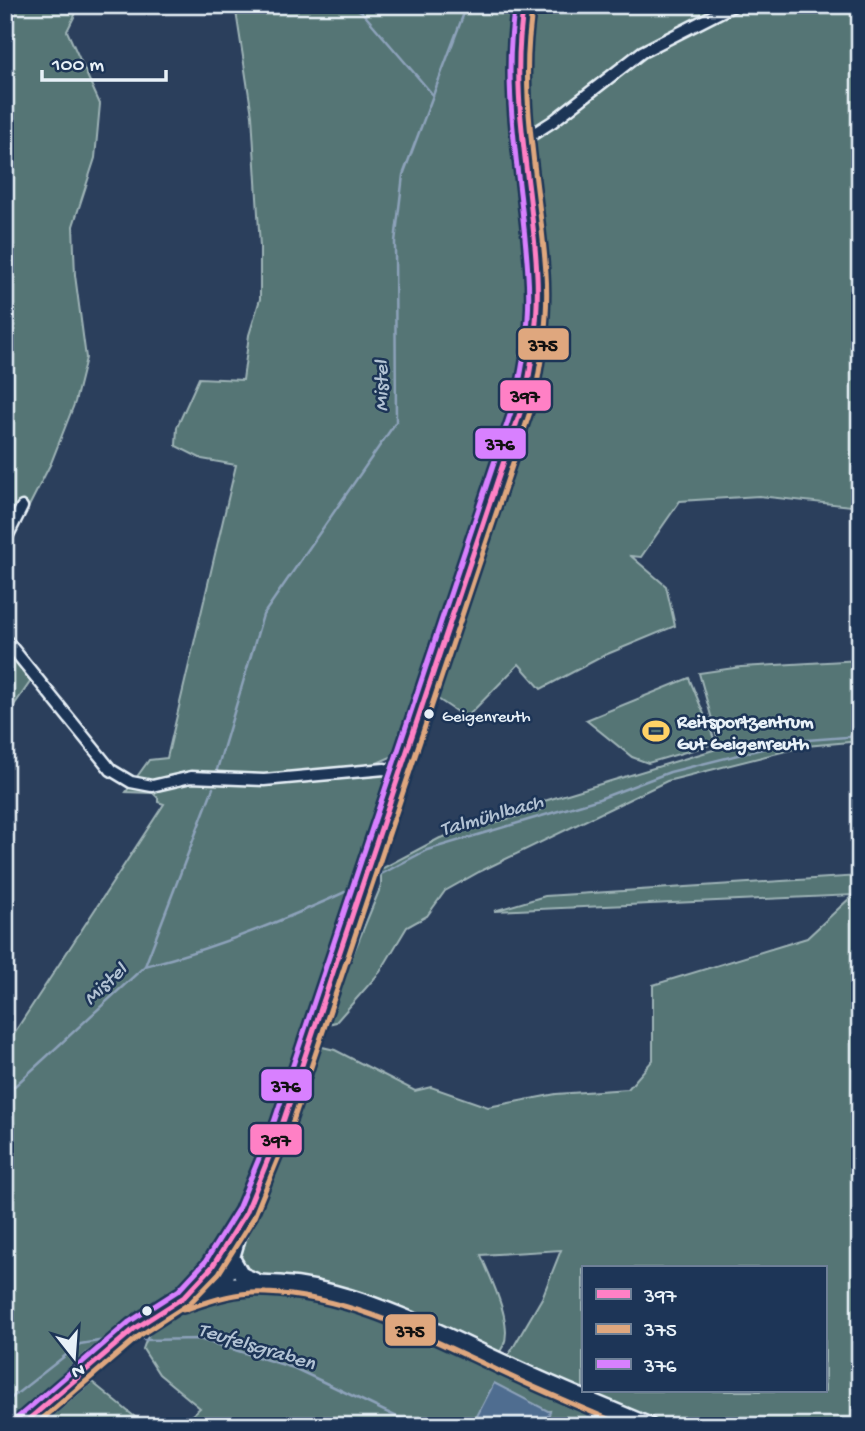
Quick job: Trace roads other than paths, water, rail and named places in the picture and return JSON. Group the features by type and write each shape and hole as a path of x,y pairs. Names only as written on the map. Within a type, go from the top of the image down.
{"main road":[{"path":"221,1288 225,1259 269,1161 365,883 521,416 532,370 537,273 522,141 517,43 524,5"},
{"path":"225,1259 242,1275 265,1285"},
{"path":"174,1305 225,1259"},
{"path":"21,1426 134,1329 174,1305 221,1288 265,1285 316,1289 372,1304 648,1426"}],"street":[{"path":"522,141 552,122 642,52 734,5"},
{"path":"5,541 22,506"},
{"path":"5,639 111,770 131,782 152,786 191,777 264,780 385,769 402,773"}],"water":[{"path":"494,1383 550,1412 544,1426 488,1426 475,1420"}],"waterway":[{"path":"350,5 362,12 433,95"},
{"name":"Mistel","path":"216,773 263,615 396,422 395,242 403,175 467,5"},
{"name":"Talmühlbach","path":"370,880 427,850 599,799 670,772 794,741 860,736"},
{"name":"Mistel","path":"5,1095 145,966 213,788"},
{"name":"Talmühlbach","path":"145,966 253,931 358,886"},
{"name":"Teufelsgraben","path":"144,1340 199,1339 294,1368 397,1417 436,1426"},
{"name":"Teufelsgraben","path":"5,1403 80,1344 105,1340"}],"place":[{"name":"Geigenreuth","path":"429,714"},
{"name":"Reitsportzentrum Gut Geigenreuth","path":"656,731"}]}
